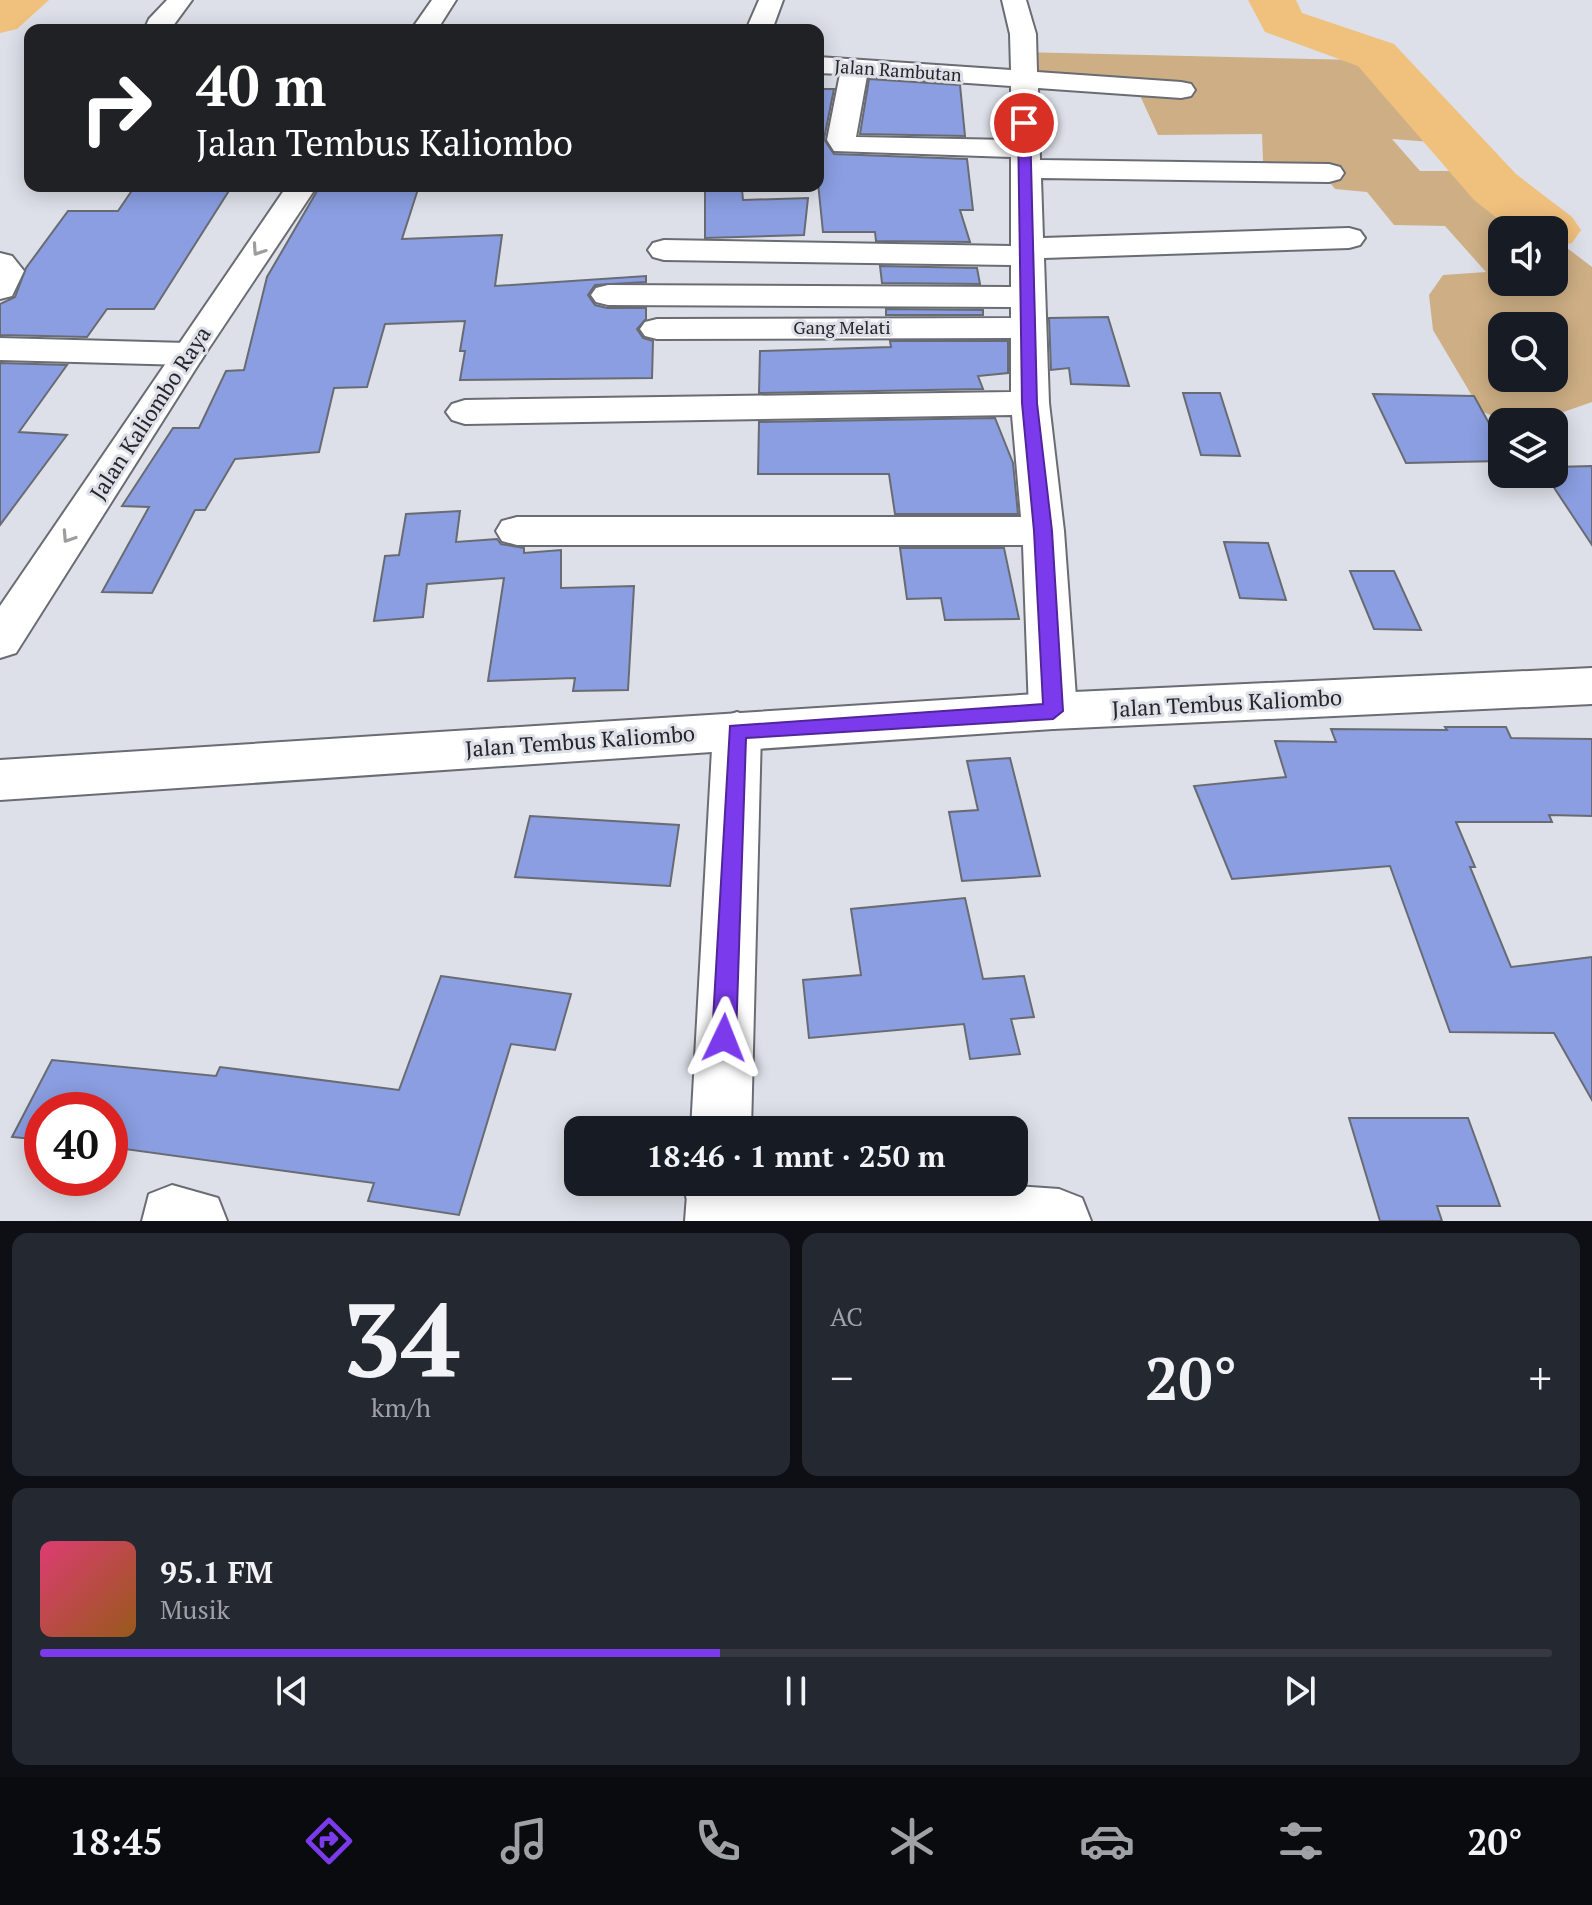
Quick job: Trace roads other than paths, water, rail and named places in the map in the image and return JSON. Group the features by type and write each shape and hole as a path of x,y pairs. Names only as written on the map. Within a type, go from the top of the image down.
{"street":[{"path":"158,24 180,0"},
{"path":"428,24 444,0"},
{"path":"761,24 771,0"},
{"path":"1014,0 1023,34 1030,403 1043,531 1053,711"},
{"name":"Jalan Rambutan","path":"824,65 1025,82 1181,90"},
{"path":"855,67 841,140 844,145 1027,159 1329,173"},
{"name":"Jalan Kaliombo Raya","path":"0,641 187,354 298,192"},
{"path":"664,250 1029,252 1349,238"},
{"path":"0,263 8,271 0,289"},
{"path":"608,295 1027,312"},
{"name":"Gang Melati","path":"657,329 1027,312"},
{"path":"0,349 187,354"},
{"path":"465,412 1030,403"},
{"path":"517,531 1043,531"},
{"name":"Jalan Tembus Kaliombo","path":"0,780 1053,711 1592,686"},
{"path":"722,1116 737,731"},
{"path":"718,1200 1059,1221"}],"waterway":[{"path":"0,19 25,0"},
{"path":"1272,0 1282,22 1376,55 1495,187 1532,216"}]}
